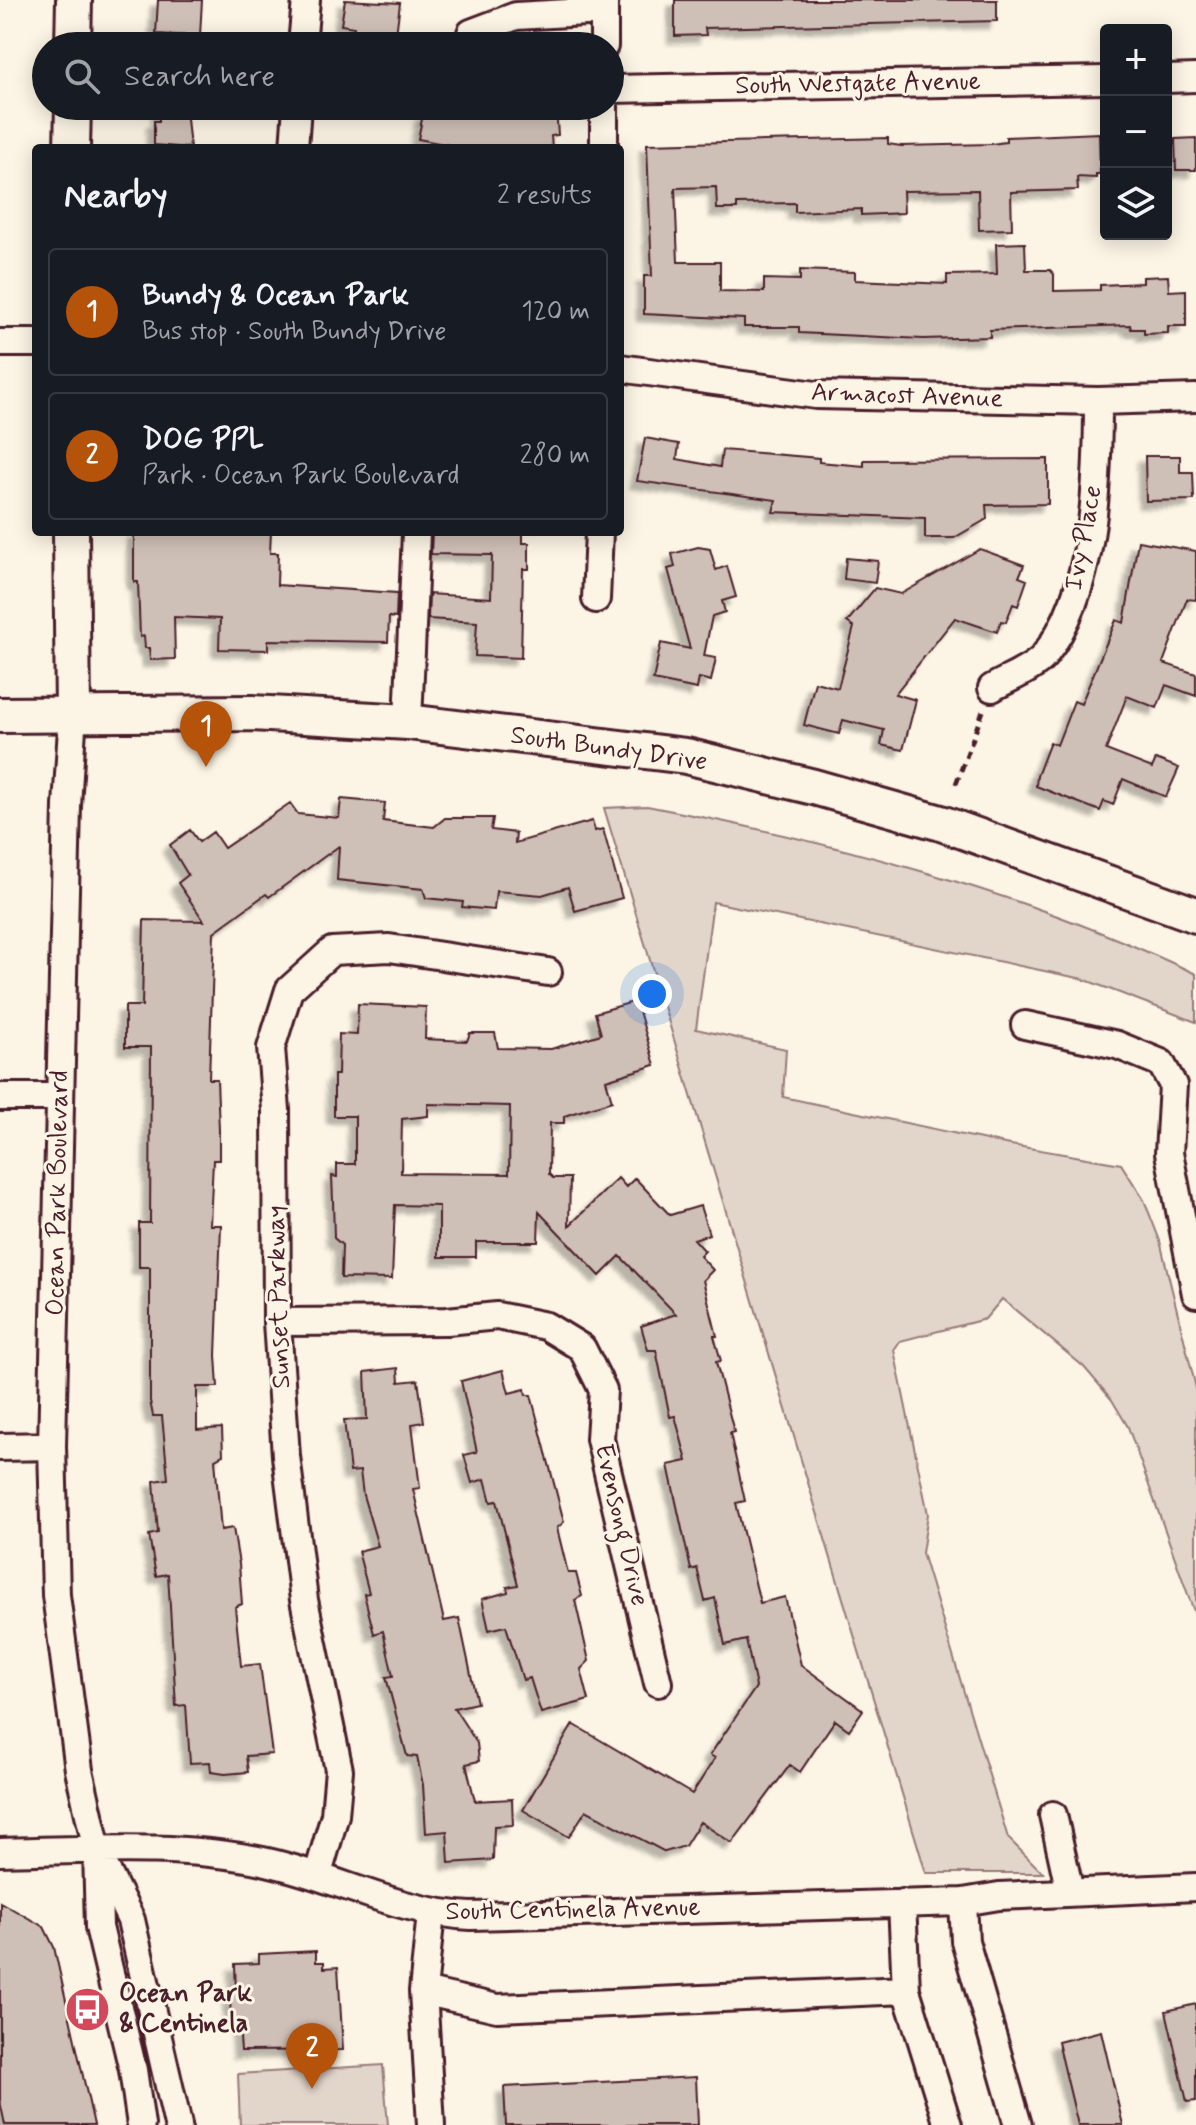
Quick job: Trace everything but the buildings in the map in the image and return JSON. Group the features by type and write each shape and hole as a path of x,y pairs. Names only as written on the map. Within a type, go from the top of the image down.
{"main road":[{"path":"73,32 74,0"},
{"path":"72,144 73,120"},
{"name":"Ocean Park Boulevard","path":"71,536 73,712"},
{"name":"South Bundy Drive","path":"0,715 73,712 252,713 408,722 686,756 814,787 998,842 1196,915"}],"street":[{"path":"303,32 306,0"},
{"path":"474,32 516,16 604,6 604,32"},
{"path":"1172,79 1196,78"},
{"name":"South Westgate Avenue","path":"624,89 1100,80"},
{"path":"294,144 296,120"},
{"path":"604,120 604,144"},
{"path":"0,343 32,343"},
{"name":"Armacost Avenue","path":"624,369 816,395 1098,401 1196,398"},
{"name":"Ivy Place","path":"992,688 1043,658 1069,611 1085,563 1095,499 1098,401"},
{"path":"408,722 416,536"},
{"path":"596,599 599,536"},
{"name":"Ocean Park Boulevard","path":"73,712 52,1446 56,1595 79,1770 97,1850 99,1927 133,2070 141,2125"},
{"name":"Sunset Parkway","path":"318,1874 335,1815 339,1770 304,1600 286,1456 277,1322 276,1110 271,1048 289,990 332,951 389,948 548,972"},
{"path":"1025,1025 1117,1045 1161,1063 1173,1085 1169,1153 1196,1294"},
{"path":"0,1097 60,1097"},
{"name":"Evensong Drive","path":"277,1322 447,1321 497,1316 546,1326 582,1348 603,1390 600,1439 658,1683"},
{"path":"0,1447 52,1446"},
{"path":"1053,1815 1070,1892"},
{"name":"Ocean Park Boulevard","path":"97,1850 131,1920 178,2125"},
{"name":"South Centinela Avenue","path":"0,1852 177,1850 263,1861 318,1874 390,1902 431,1913 471,1916 963,1902 999,1896 1196,1887"},
{"path":"963,1902 965,1941 1018,2125"},
{"path":"902,1903 906,1990 948,2125"},
{"path":"431,1913 423,1991 431,2125"},
{"path":"423,1991 497,2008 906,1990"}],"path":[{"path":"956,784 992,688"}],"shaded area":[{"path":"647,806 857,853 996,894 1064,918 1196,974 1196,1022 1083,979 713,902 696,1029 786,1049 783,1097 1005,1144 1121,1164 1144,1200 1160,1241 1196,1388 1196,1617 1128,1427 1112,1400 1084,1367 1002,1299 985,1319 900,1341 894,1350 928,1514 922,1553 1008,1838 1043,1873 926,1873 604,808"},
{"path":"383,2065 388,2125 240,2125 238,2074"}],"place":[{"name":"Bundy & Ocean Park","path":"206,767"},
{"name":"Ocean Park & Centinela","path":"88,2009"},
{"name":"DOG PPL","path":"312,2089"}]}
